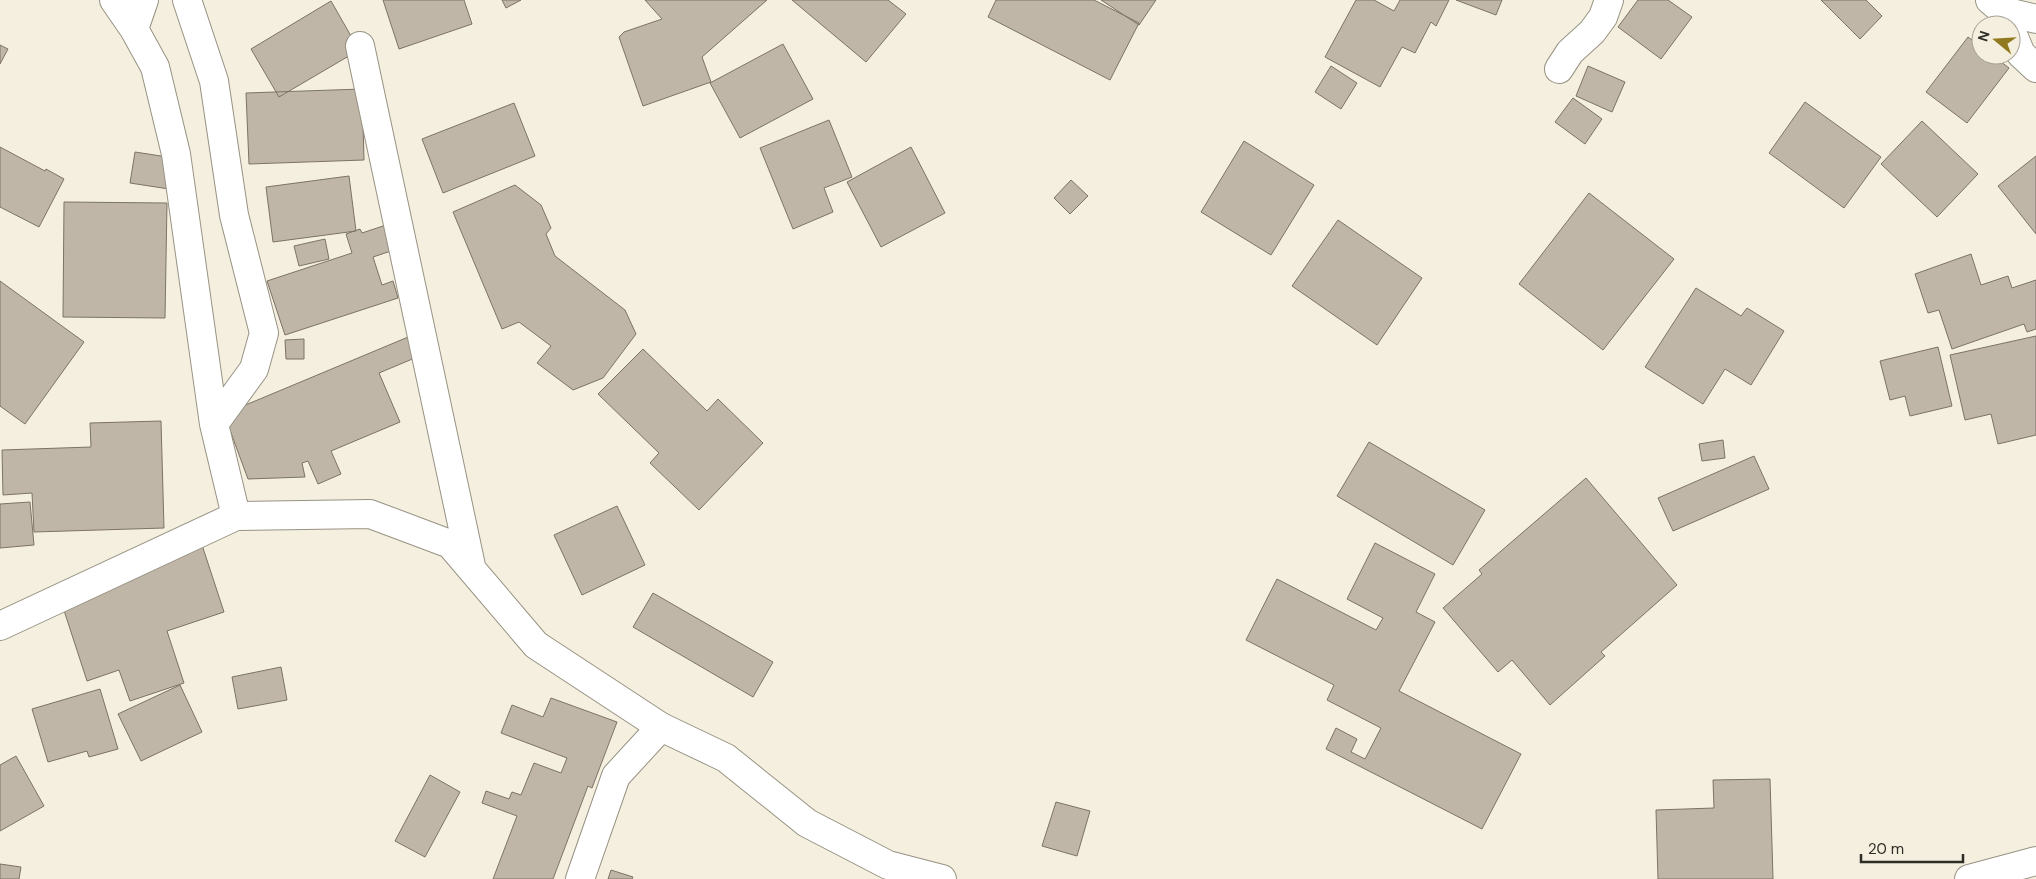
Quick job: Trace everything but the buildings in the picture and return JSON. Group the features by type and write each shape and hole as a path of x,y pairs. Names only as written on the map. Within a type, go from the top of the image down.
{"street":[{"path":"114,0 134,29 155,67 176,154 214,424 236,516"},
{"path":"134,29 144,0"},
{"path":"187,0 214,81 234,215 264,333 254,369 214,424"},
{"path":"1559,69 1570,52 1592,32 1603,17 1609,0"},
{"path":"2021,18 2036,19"},
{"path":"360,46 471,570"},
{"path":"2021,54 2036,68"},
{"path":"0,626 236,516 370,514 450,544 536,645 661,727 726,758 807,823 888,865 942,879"},
{"path":"580,879 616,776 661,727"},
{"path":"1969,879 2036,861"}]}
